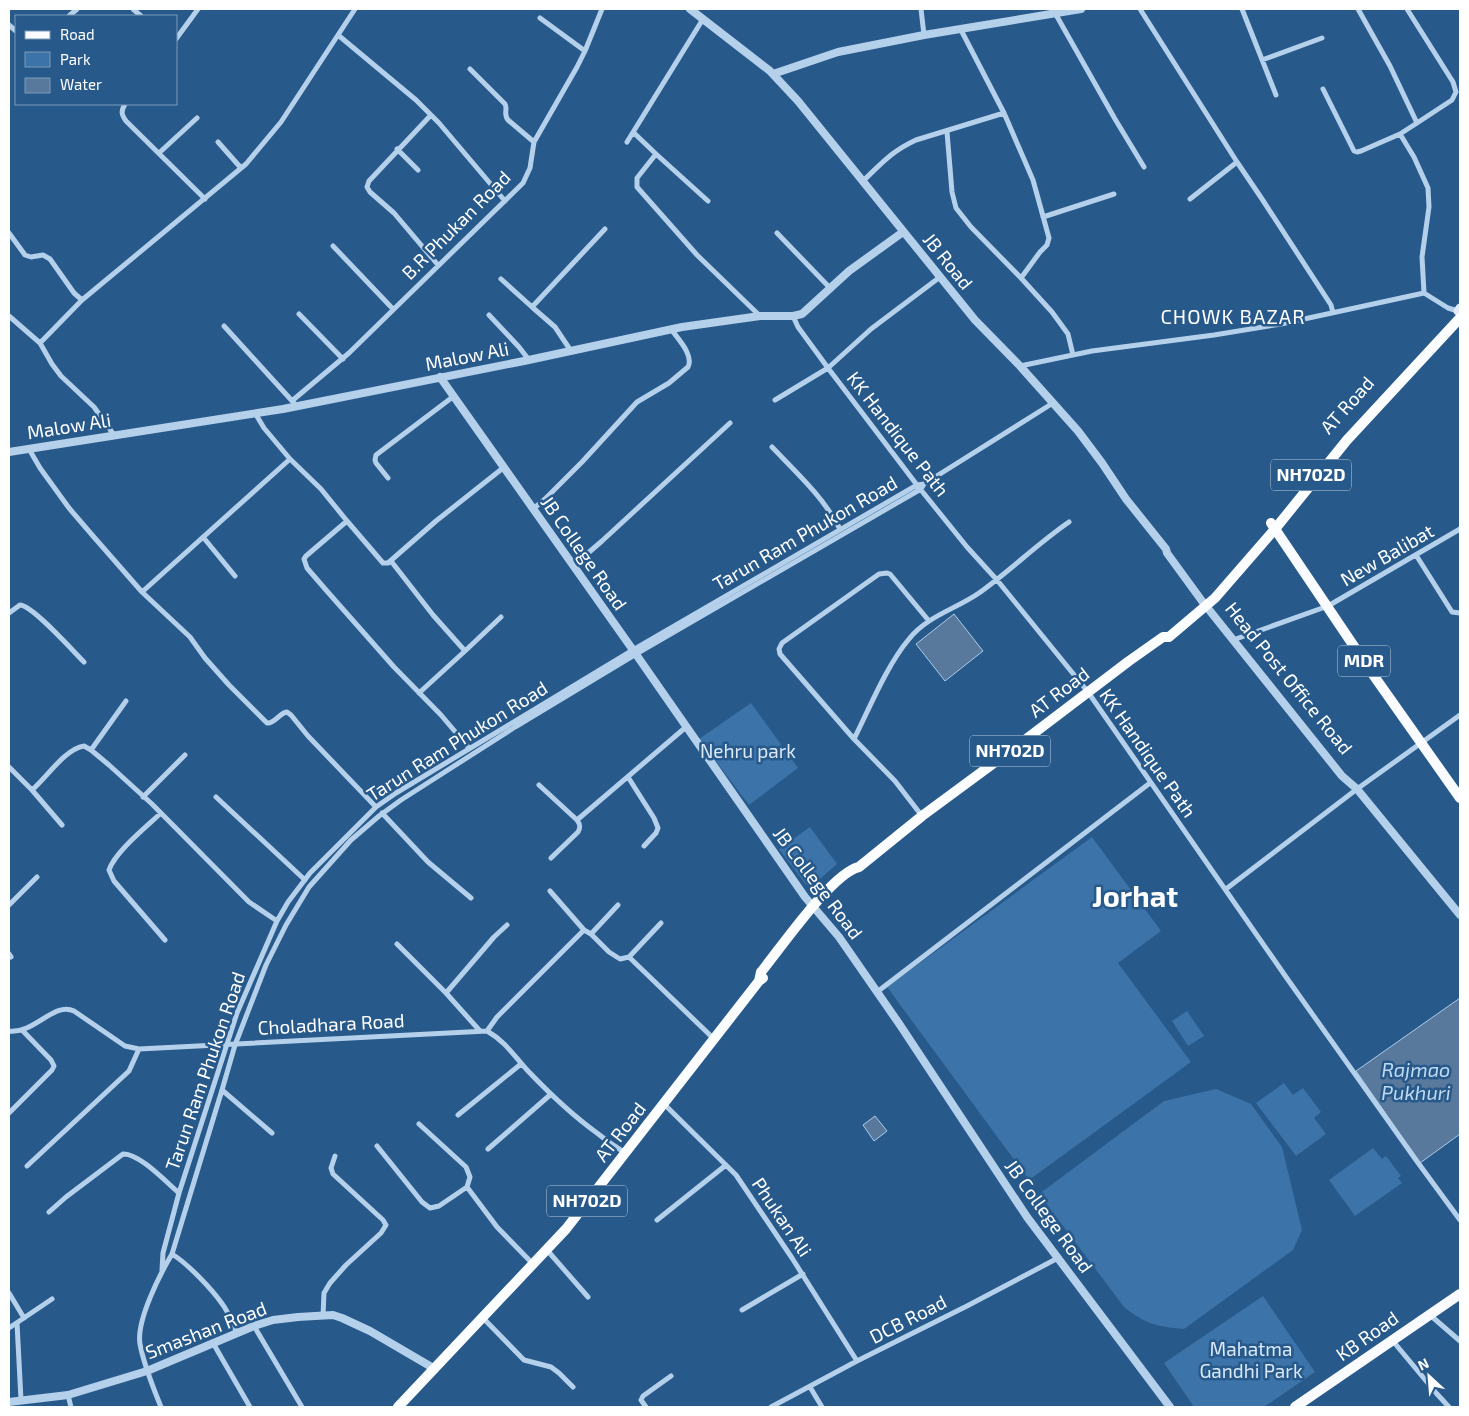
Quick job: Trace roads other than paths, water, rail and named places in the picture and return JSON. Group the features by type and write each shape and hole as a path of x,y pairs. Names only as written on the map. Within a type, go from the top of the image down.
{"highway":[{"name":"AT Road","path":"398,1407 566,1229 759,981 766,976 815,909 858,874 859,867 922,816 1162,637 1169,636 1205,602 1273,526 1457,314"}],"main road":[{"name":"MDR","path":"1273,526 1374,676 1460,798"},
{"name":"KB Road","path":"1295,1407 1460,1294"}],"street":[{"path":"178,35 198,9"},
{"path":"40,343 82,300 241,168 281,122 355,9"},
{"name":"B.R Phukan Road","path":"295,403 523,183 530,168 534,142 585,51 602,9"},
{"name":"JB Road","path":"690,9 773,74 798,101 975,320 1053,402 1090,446 1126,499 1166,548 1167,553 1205,602"},
{"path":"921,9 924,35"},
{"path":"773,74 838,52 924,35 1081,9"},
{"path":"1140,9 1331,305 1333,313"},
{"path":"1242,9 1276,95"},
{"path":"1358,9 1390,66 1417,123"},
{"path":"1324,89 1356,152 1400,134 1452,100 1456,92 1453,82 1406,9"},
{"path":"1055,13 1144,167"},
{"path":"540,18 585,51"},
{"path":"628,142 703,19"},
{"path":"961,30 1004,113 1033,180 1049,238 1021,278"},
{"path":"338,35 416,100 505,201"},
{"path":"1262,60 1322,38"},
{"path":"470,69 506,104 505,115 508,120 534,142"},
{"path":"124,105 121,111 123,117 205,198"},
{"path":"863,180 893,152 903,146 916,140 1004,113"},
{"path":"431,115 368,180 367,187 370,192 394,213 438,265"},
{"path":"159,153 197,118"},
{"path":"947,132 952,192 956,208 970,227 1052,312 1068,334 1074,355"},
{"path":"634,133 708,201"},
{"path":"1400,134 1414,157 1428,188 1430,207 1422,257 1424,293"},
{"path":"218,142 241,168"},
{"path":"397,149 418,170"},
{"path":"656,154 637,178 637,187 697,255 760,316"},
{"path":"1190,199 1237,162"},
{"path":"1043,217 1114,194"},
{"path":"532,306 605,229"},
{"path":"793,316 802,314 861,262 903,232"},
{"path":"9,233 25,255 31,257 43,255 50,259 74,293 82,300"},
{"path":"777,233 831,288"},
{"path":"333,246 393,309"},
{"path":"775,400 828,368 871,329 940,277"},
{"path":"501,279 555,327 571,351"},
{"path":"1020,366 1092,351 1281,324 1424,293 1457,314"},
{"path":"299,314 343,358"},
{"path":"489,315 520,346 529,360"},
{"path":"9,316 40,343 61,376 94,407 114,435"},
{"name":"Malow Ali","path":"9,452 255,413 295,403 529,360 671,329 760,316 793,316"},
{"name":"KK Handique Path","path":"793,316 798,327 828,368 967,547 997,580 1088,692 1150,783 1226,888 1286,977 1460,1220"},
{"path":"224,326 295,403"},
{"path":"532,509 545,499 582,462 637,402 669,383 688,367 690,364 689,356 671,329"},
{"name":"JB College Road","path":"440,377 800,890 839,937 1027,1217 1170,1407"},
{"path":"388,478 376,463 376,455 454,396"},
{"name":"Tarun Ram Phukon Road","path":"162,1270 164,1253 179,1193 226,1045 248,986 277,921 288,902 305,880 376,807 469,748 920,486 1053,402"},
{"path":"255,413 264,428 290,459 321,489 383,563 387,564 436,521 504,468"},
{"path":"574,566 730,423"},
{"path":"772,448 808,484 834,517 840,530"},
{"path":"29,449 40,468 69,508 142,592 190,637 205,658 264,721 270,723 286,712 291,715 308,736 376,807"},
{"path":"142,592 290,459"},
{"name":"Tarun Ram Phukon Road","path":"161,1407 147,1371 140,1344 141,1323 162,1270 172,1254 222,1090 234,1044 273,950 286,924 309,887 351,840 382,813 401,800 634,652 840,530 920,486"},
{"path":"347,521 306,556 304,559 305,565 360,629 441,714 469,748"},
{"path":"854,739 888,672 910,637 929,621 976,595 997,580 1069,522"},
{"name":"New Balibat","path":"1235,639 1328,606 1460,530"},
{"path":"203,537 235,576"},
{"path":"1416,556 1452,612 1460,613"},
{"path":"391,561 465,651"},
{"path":"922,816 895,781 854,739 780,654 779,649 782,643 884,573 890,574 929,621"},
{"name":"Head Post Office Road","path":"1205,602 1342,776 1357,789 1460,915"},
{"path":"9,613 20,605 26,606 84,662"},
{"path":"419,692 501,617"},
{"path":"91,750 126,701"},
{"path":"1226,888 1460,714"},
{"path":"577,820 686,727"},
{"path":"32,790 77,747 84,746 91,750 161,813 249,902 277,921"},
{"path":"143,797 185,754"},
{"path":"9,767 62,825"},
{"path":"628,777 654,818 658,828 644,846"},
{"path":"877,992 1150,783"},
{"path":"539,784 577,820 580,826 578,832 551,858"},
{"path":"216,797 305,880"},
{"path":"161,813 129,843 112,863 110,870 114,881 165,940"},
{"path":"382,813 428,862 471,898"},
{"path":"9,905 37,877"},
{"path":"550,891 584,930 620,959 628,958 661,923"},
{"path":"591,934 618,905"},
{"path":"446,993 494,937 507,925"},
{"path":"584,930 497,1018 487,1031 506,1045 550,1095 587,1126 615,1147 627,1153"},
{"path":"398,944 480,1031"},
{"path":"628,958 714,1039"},
{"name":"Choladhara Road","path":"9,1030 22,1030 47,1018 56,1011 66,1008 74,1011 125,1046 140,1049 487,1031"},
{"path":"9,1113 50,1073 54,1066 22,1030"},
{"path":"27,1166 129,1071 140,1049"},
{"path":"458,1116 521,1064"},
{"path":"222,1090 272,1133"},
{"path":"488,1149 550,1095"},
{"name":"Phukan Ali","path":"664,1104 736,1175 803,1274 857,1361"},
{"path":"377,1146 422,1202 430,1208 439,1206 467,1187 470,1177 466,1167 419,1124"},
{"path":"49,1212 123,1154 129,1154 138,1158 179,1193"},
{"path":"323,1316 324,1293 330,1283 346,1265 381,1233 386,1225 383,1220 333,1174 331,1168 335,1156"},
{"path":"657,1220 726,1165"},
{"path":"467,1187 497,1227 534,1264"},
{"path":"547,1250 588,1297"},
{"path":"172,1254 186,1264 217,1297 227,1311 237,1333"},
{"name":"DCB Road","path":"771,1407 1058,1258"},
{"path":"742,1310 803,1274"},
{"path":"9,1293 24,1318"},
{"path":"9,1328 52,1299"},
{"path":"1430,1314 1460,1340"},
{"name":"Smashan Road","path":"9,1402 68,1395 147,1371 254,1326 273,1320 333,1315 363,1327 435,1369"},
{"path":"482,1318 524,1360 551,1367 559,1372 573,1387"},
{"path":"17,1323 21,1400"},
{"path":"254,1326 302,1407"},
{"path":"1392,1340 1449,1407"},
{"path":"213,1343 250,1407"},
{"path":"646,1407 641,1400 643,1396 672,1376"},
{"path":"810,1387 822,1407"},
{"path":"68,1395 71,1407"}],"water":[{"path":"954,614 983,651 945,681 916,644"},
{"name":"Rajmao Pukhuri","path":"1460,998 1460,1134 1420,1163 1356,1071"},
{"path":"875,1116 887,1131 874,1141 863,1125"}],"district":[{"name":"CHOWK BAZAR","path":"1233,317"},
{"name":"Jorhat","path":"1135,897"}],"park label":[{"name":"Nehru park","path":"748,751"},
{"name":"Mahatma Gandhi Park","path":"1251,1360"}]}
